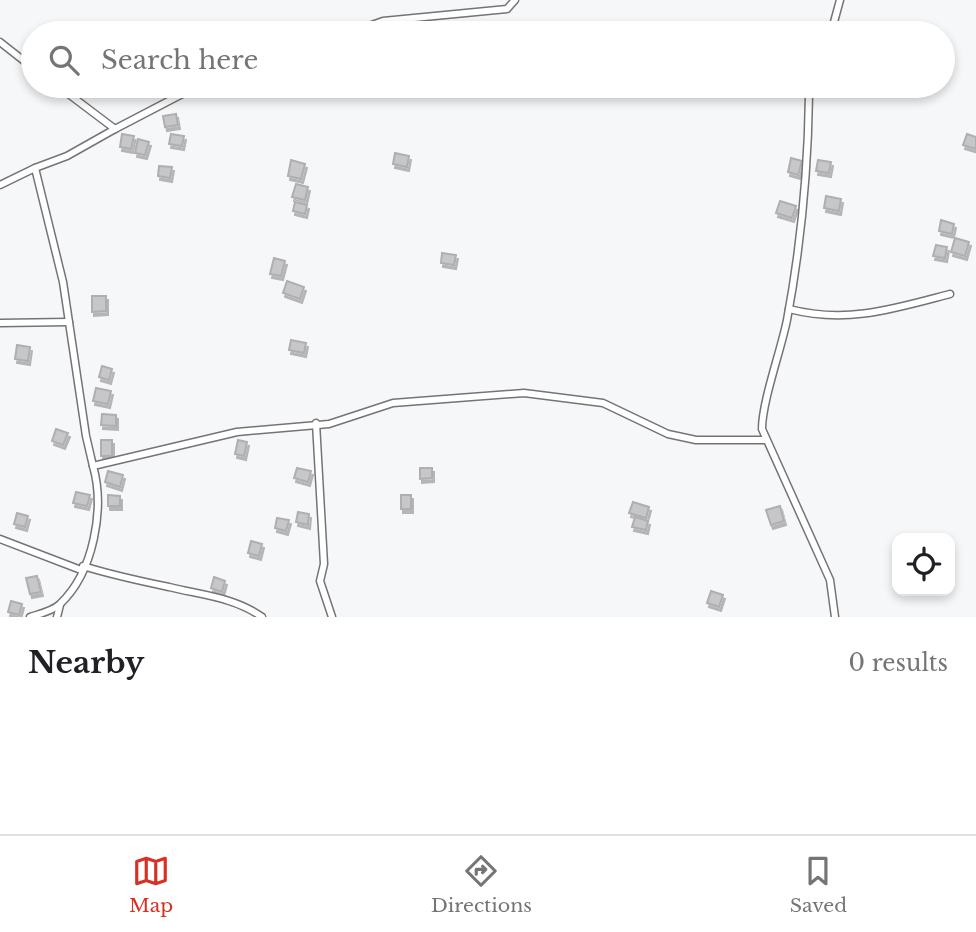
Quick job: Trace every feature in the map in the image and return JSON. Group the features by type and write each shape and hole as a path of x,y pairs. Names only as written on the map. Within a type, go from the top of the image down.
{"street":[{"path":"383,21 507,9 515,0"},
{"path":"835,21 841,0"},
{"path":"0,41 21,58"},
{"path":"74,98 115,129"},
{"path":"0,185 67,156 174,98"},
{"path":"808,98 804,209 779,360 762,419 766,440 830,580 835,617"},
{"path":"35,168 63,282 99,507 82,568 60,605 57,617"},
{"path":"789,309 838,318 886,311 950,294"},
{"path":"0,323 69,322"},
{"path":"93,466 237,432 316,423 329,424 393,403 524,393 603,403 668,434 696,440 766,440"},
{"path":"316,423 324,564 320,581 332,617"},
{"path":"0,539 82,568 228,600 249,608 262,617"},
{"path":"30,617 60,605"}],"building":[{"path":"176,114 178,125 165,127 163,116"},
{"path":"122,134 134,136 131,149 120,147"},
{"path":"171,134 184,136 182,146 169,144"},
{"path":"967,134 976,137 976,149 963,145"},
{"path":"138,139 149,142 145,155 135,153"},
{"path":"395,153 409,156 407,167 393,164"},
{"path":"791,158 802,161 798,175 788,172"},
{"path":"291,160 305,164 301,179 288,176"},
{"path":"818,160 831,162 829,173 816,171"},
{"path":"159,166 172,167 170,178 158,176"},
{"path":"296,184 308,187 305,200 292,197"},
{"path":"826,196 841,199 839,211 824,208"},
{"path":"780,201 796,206 792,218 776,213"},
{"path":"295,202 307,205 305,214 293,211"},
{"path":"941,220 954,224 952,234 939,231"},
{"path":"955,238 969,242 965,256 951,252"},
{"path":"936,245 947,247 945,258 933,256"},
{"path":"442,253 456,255 454,265 441,263"},
{"path":"274,258 285,261 281,276 270,274"},
{"path":"287,281 304,287 300,299 283,293"},
{"path":"92,296 106,296 106,311 92,312"},
{"path":"291,340 306,343 304,353 289,350"},
{"path":"17,345 30,347 28,361 15,359"},
{"path":"102,366 112,369 109,380 99,377"},
{"path":"96,388 111,391 108,404 93,401"},
{"path":"102,414 116,415 116,426 101,425"},
{"path":"56,429 68,433 63,445 52,441"},
{"path":"101,440 112,440 112,456 101,456"},
{"path":"238,440 247,442 244,456 235,454"},
{"path":"297,468 311,471 308,482 294,478"},
{"path":"420,468 432,468 432,478 420,479"},
{"path":"108,471 123,475 120,487 105,482"},
{"path":"76,492 90,495 87,506 73,503"},
{"path":"108,495 120,496 120,506 108,506"},
{"path":"401,495 411,495 411,509 401,509"},
{"path":"633,502 649,507 646,518 629,513"},
{"path":"780,506 784,521 771,525 766,510"},
{"path":"298,512 309,514 308,525 296,522"},
{"path":"17,513 28,516 25,527 14,524"},
{"path":"635,517 648,521 646,530 632,527"},
{"path":"277,518 289,520 286,531 275,528"},
{"path":"251,541 262,544 259,556 248,553"},
{"path":"37,576 41,592 30,594 26,578"},
{"path":"214,577 225,581 222,592 211,588"},
{"path":"711,591 723,595 719,607 707,603"},
{"path":"11,601 22,604 19,615 8,612"}]}
